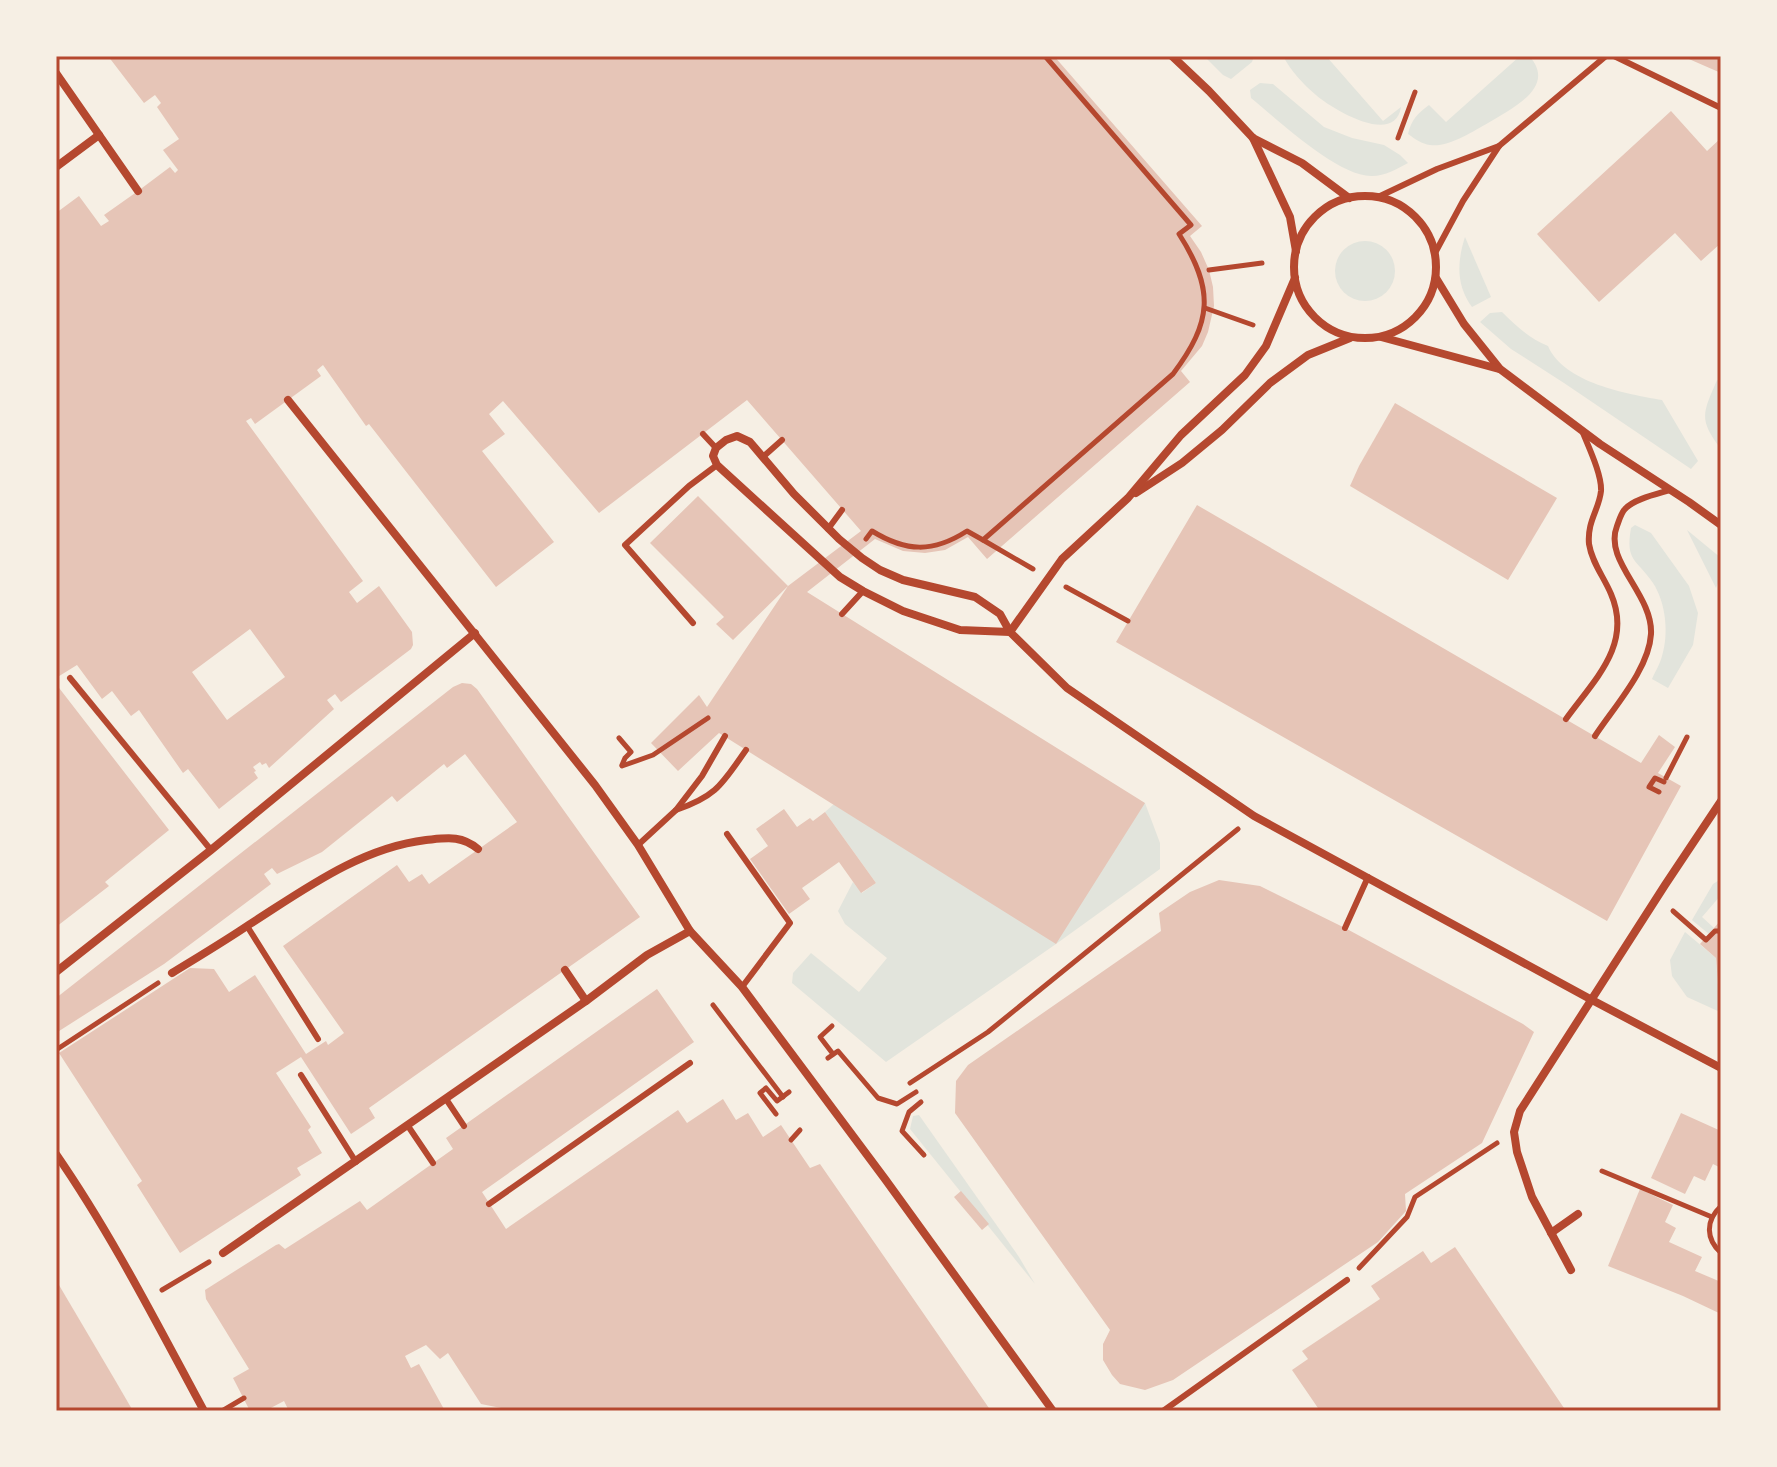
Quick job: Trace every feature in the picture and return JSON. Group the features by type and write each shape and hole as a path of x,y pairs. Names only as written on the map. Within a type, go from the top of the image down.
{"street":[{"path":"1172,56 1253,138 1290,217 1296,252 1295,278 1301,298 1313,316 1330,330 1351,337 1380,337 1500,369"},
{"path":"56,73 138,191"},
{"path":"56,167 99,135"},
{"path":"1253,138 1302,163 1349,198"},
{"path":"1296,252 1303,234 1315,218 1331,205 1349,198 1378,197 1398,204 1415,216 1428,233 1435,253 1436,278 1430,299 1417,316 1400,330 1380,337"},
{"path":"1010,632 1062,559 1128,498 1181,435 1245,375 1266,346 1295,278"},
{"path":"1436,278 1464,324 1500,369 1582,431 1719,522"},
{"path":"1128,498 1182,463 1222,430 1270,383 1308,355 1351,337"},
{"path":"288,400 595,785 638,845 690,931 742,987 1053,1411"},
{"path":"1010,632 960,630 903,611 840,577 717,465 713,456 716,448 737,436 750,442 794,494 862,558 903,580 975,597 1000,614 1010,632 1067,688 1254,816 1721,1068"},
{"path":"56,972 211,850 475,633"},
{"path":"1571,1270 1532,1197 1517,1152 1514,1132 1520,1111 1721,801"},
{"path":"172,973 316,882 361,858 403,843 450,838 468,841 478,849"},
{"path":"223,1253 586,1001 647,955 690,931"},
{"path":"565,970 586,1001"},
{"path":"56,1154 75,1181 204,1411"},
{"path":"1551,1233 1578,1214"}],"lane":[{"path":"1435,253 1463,201 1499,146 1606,56"},
{"path":"1614,56 1721,108"},
{"path":"1378,197 1437,169 1499,146"},
{"path":"1566,719 1609,660 1618,635 1617,615 1611,595 1594,562 1589,543 1589,526 1601,490 1582,431"},
{"path":"703,434 716,448"},
{"path":"764,456 782,440"},
{"path":"693,623 625,545 689,486 717,465"},
{"path":"1595,736 1640,671 1651,633 1650,618 1617,556 1613,536 1624,510 1645,497 1670,490"},
{"path":"828,529 842,510"},
{"path":"842,614 863,591"},
{"path":"70,678 211,850"},
{"path":"638,845 676,810 702,776 725,736"},
{"path":"676,810 699,802 717,790 746,750"},
{"path":"727,834 790,923 742,987"},
{"path":"1345,928 1368,877"},
{"path":"247,926 318,1039"},
{"path":"489,1204 690,1063"},
{"path":"301,1075 356,1162"},
{"path":"446,1099 464,1126"},
{"path":"408,1126 433,1163"},
{"path":"1163,1411 1347,1280"}],"path":[{"path":"983,540 1173,374 1194,342 1205,308 1199,269 1179,234 1191,225 1045,56"},
{"path":"1398,138 1415,92"},
{"path":"1209,270 1262,263"},
{"path":"1205,308 1253,325"},
{"path":"865,540 872,531 888,541 910,547 928,547 945,543 967,531 998,549"},
{"path":"619,738 631,752 622,766 653,755 708,718"},
{"path":"1659,792 1649,787 1655,778 1665,780 1687,737"},
{"path":"910,1083 988,1032 1254,816"},
{"path":"1657,898 1706,940 1715,931 1721,931"},
{"path":"56,1050 172,973"},
{"path":"713,1005 786,1094 777,1101 766,1088 760,1093 776,1114"},
{"path":"832,1026 820,1037 831,1056 838,1051 878,1098 897,1104 916,1092"},
{"path":"921,1102 909,1112 902,1131 924,1155"},
{"path":"791,1140 800,1130"},
{"path":"1347,1280 1407,1217 1415,1197 1514,1132"},
{"path":"1602,1171 1712,1217"},
{"path":"1721,1206 1709,1227 1713,1245 1721,1253"},
{"path":"144,1301 223,1253"},
{"path":"222,1411 244,1398"}],"shaded area":[{"path":"1204,56 1254,56 1252,62 1231,79"},
{"path":"1283,56 1326,56 1383,121 1401,107 1396,119 1387,124 1376,124 1335,108 1306,86"},
{"path":"1520,56 1529,56 1537,67 1538,78 1535,87 1519,104 1468,134 1444,144 1427,144 1408,134 1416,117 1429,105 1446,122"},
{"path":"1260,83 1273,84 1324,127 1352,138 1384,145 1408,163 1391,172 1372,176 1358,174 1326,158 1251,98 1250,90"},
{"path":"1465,237 1491,297 1472,307 1463,290 1460,273 1460,255"},
{"path":"1365,241 1377,243 1386,250 1393,259 1393,283 1386,292 1377,299 1365,301 1353,299 1344,292 1337,283 1335,271 1337,259 1344,250 1353,243"},
{"path":"1502,312 1523,331 1548,346 1556,359 1582,378 1615,390 1662,400 1698,461 1691,469 1511,349 1480,322 1490,313"},
{"path":"1717,380 1721,381 1721,449 1709,430 1705,416"},
{"path":"1635,525 1651,533 1689,586 1698,613 1693,645 1668,688 1652,679 1664,647 1665,619 1653,583 1631,554 1631,528"},
{"path":"1687,530 1721,558 1721,576 1716,588"},
{"path":"1145,803 1160,843 1160,869 886,1062 792,983 793,973 811,953 859,992 887,958 845,924 838,911 853,882 862,893 876,883 825,812 834,804"},
{"path":"1721,879 1721,895 1702,917 1714,928 1709,934 1692,920 1713,884"},
{"path":"1685,932 1716,958 1720,1012 1687,997 1672,976 1670,960"},
{"path":"919,1115 1035,1284 910,1129 913,1116"}],"building":[{"path":"108,56 1054,56 1202,226 1190,236 1209,270 1214,306 1202,346 1181,371 1190,382 987,559 968,537 945,550 925,553 903,551 875,539 807,592 1145,803 1056,944 719,733 678,771 651,743 699,695 707,707 788,586 861,531 747,400 599,513 503,401 489,414 505,434 482,451 554,542 496,587 369,424 366,426 323,365 317,370 321,376 255,424 251,418 246,421 363,581 349,592 357,603 379,586 412,632 411,649 341,702 335,694 327,700 334,709 269,768 266,763 262,765 260,762 253,767 258,778 219,809 188,769 183,773 139,710 131,716 112,691 102,699 77,665 56,678 56,213 79,196 101,226 109,221 104,215 170,167 175,173 178,170 163,150 179,139 157,107 161,103 155,95 144,103","holes":["250,629 285,677 227,720 192,672"]},
{"path":"1682,56 1721,56 1721,73"},
{"path":"1671,111 1707,151 1721,138 1721,243 1701,261 1675,233 1599,302 1537,234"},
{"path":"1395,403 1557,498 1508,580 1350,486"},
{"path":"698,496 788,586 733,640 716,624 724,617 650,543"},
{"path":"1197,505 1641,763 1659,735 1675,747 1658,773 1681,786 1607,921 1116,642"},
{"path":"462,683 471,684 477,689 640,917 369,1108 375,1118 351,1134 301,1057 276,1073 311,1127 308,1130 322,1153 297,1168 301,1175 180,1253 137,1185 142,1181 59,1053 190,968 214,969 229,992 255,975 306,1054 326,1041 328,1045 344,1033 283,946 397,865 409,882 422,874 429,884 517,822 465,754 447,768 444,764 397,802 392,796 322,852 277,874 272,868 264,874 271,884 164,964 56,1033 56,998"},
{"path":"56,684 169,830 105,882 109,886 56,927"},
{"path":"784,809 797,827 825,812 876,883 861,893 839,862 802,888 810,899 789,914 750,859 768,846 756,829"},
{"path":"1219,880 1260,886 1345,928 1534,1032 1482,1143 1405,1194 1406,1211 1378,1242 1173,1380 1145,1390 1120,1384 1112,1375 1103,1360 1103,1344 1110,1330 955,1113 956,1081 968,1065 1161,931 1159,913 1190,892"},
{"path":"1721,920 1719,994 1716,958 1700,944"},
{"path":"657,989 694,1042 482,1192 506,1229 678,1110 687,1123 723,1099 736,1120 748,1113 763,1137 781,1125 810,1168 820,1164 991,1411 517,1411 481,1404 448,1353 440,1359 426,1345 405,1356 411,1368 419,1364 445,1411 289,1411 284,1401 265,1411 250,1411 233,1378 249,1369 206,1299 205,1290 276,1245 285,1249 360,1201 367,1210 453,1149 446,1138"},
{"path":"1681,1113 1721,1131 1721,1168 1713,1164 1705,1181 1694,1176 1685,1194 1651,1178"},
{"path":"1640,1189 1673,1205 1665,1222 1676,1228 1669,1242 1702,1257 1695,1271 1721,1282 1721,1314 1608,1266"},
{"path":"961,1191 989,1224 982,1230 954,1197"},
{"path":"1455,1247 1566,1411 1320,1411 1292,1370 1308,1359 1302,1351 1380,1299 1371,1286 1423,1251 1431,1263"},
{"path":"56,1280 115,1380 133,1411 56,1411"}]}
